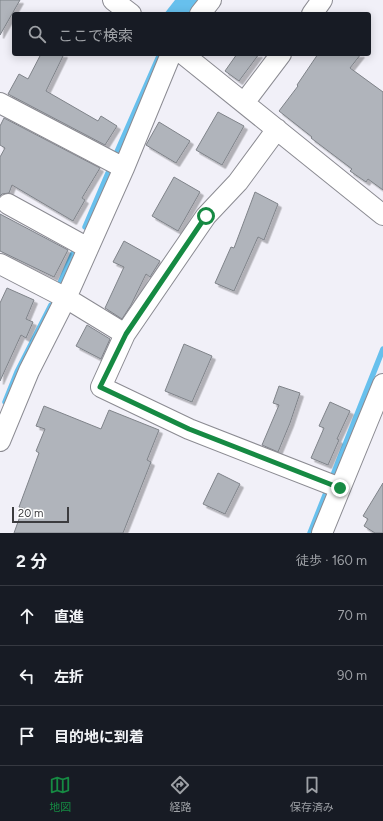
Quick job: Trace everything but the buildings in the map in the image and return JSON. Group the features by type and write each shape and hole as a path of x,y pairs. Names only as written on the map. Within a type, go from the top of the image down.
{"street":[{"path":"113,0 128,12"},
{"path":"202,12 211,0"},
{"path":"313,12 322,0"},
{"path":"0,442 29,371 66,298 124,168 170,56"},
{"path":"185,56 383,214"},
{"path":"244,103 279,56"},
{"path":"0,103 124,168"},
{"path":"277,129 238,182 206,216 126,334 100,387 189,429 340,488"},
{"path":"8,204 88,248"},
{"path":"0,264 66,298 126,334"},
{"path":"322,533 383,384"}],"water":[{"path":"175,0 203,0 194,12 166,12"}],"waterway":[{"path":"116,154 159,56"},
{"path":"85,227 108,173"},
{"path":"60,283 74,251"},
{"path":"5,402 17,372 51,305"},
{"path":"310,533 383,349"}],"route":[{"path":"206,216 126,334 100,387 189,429 340,488"}]}
